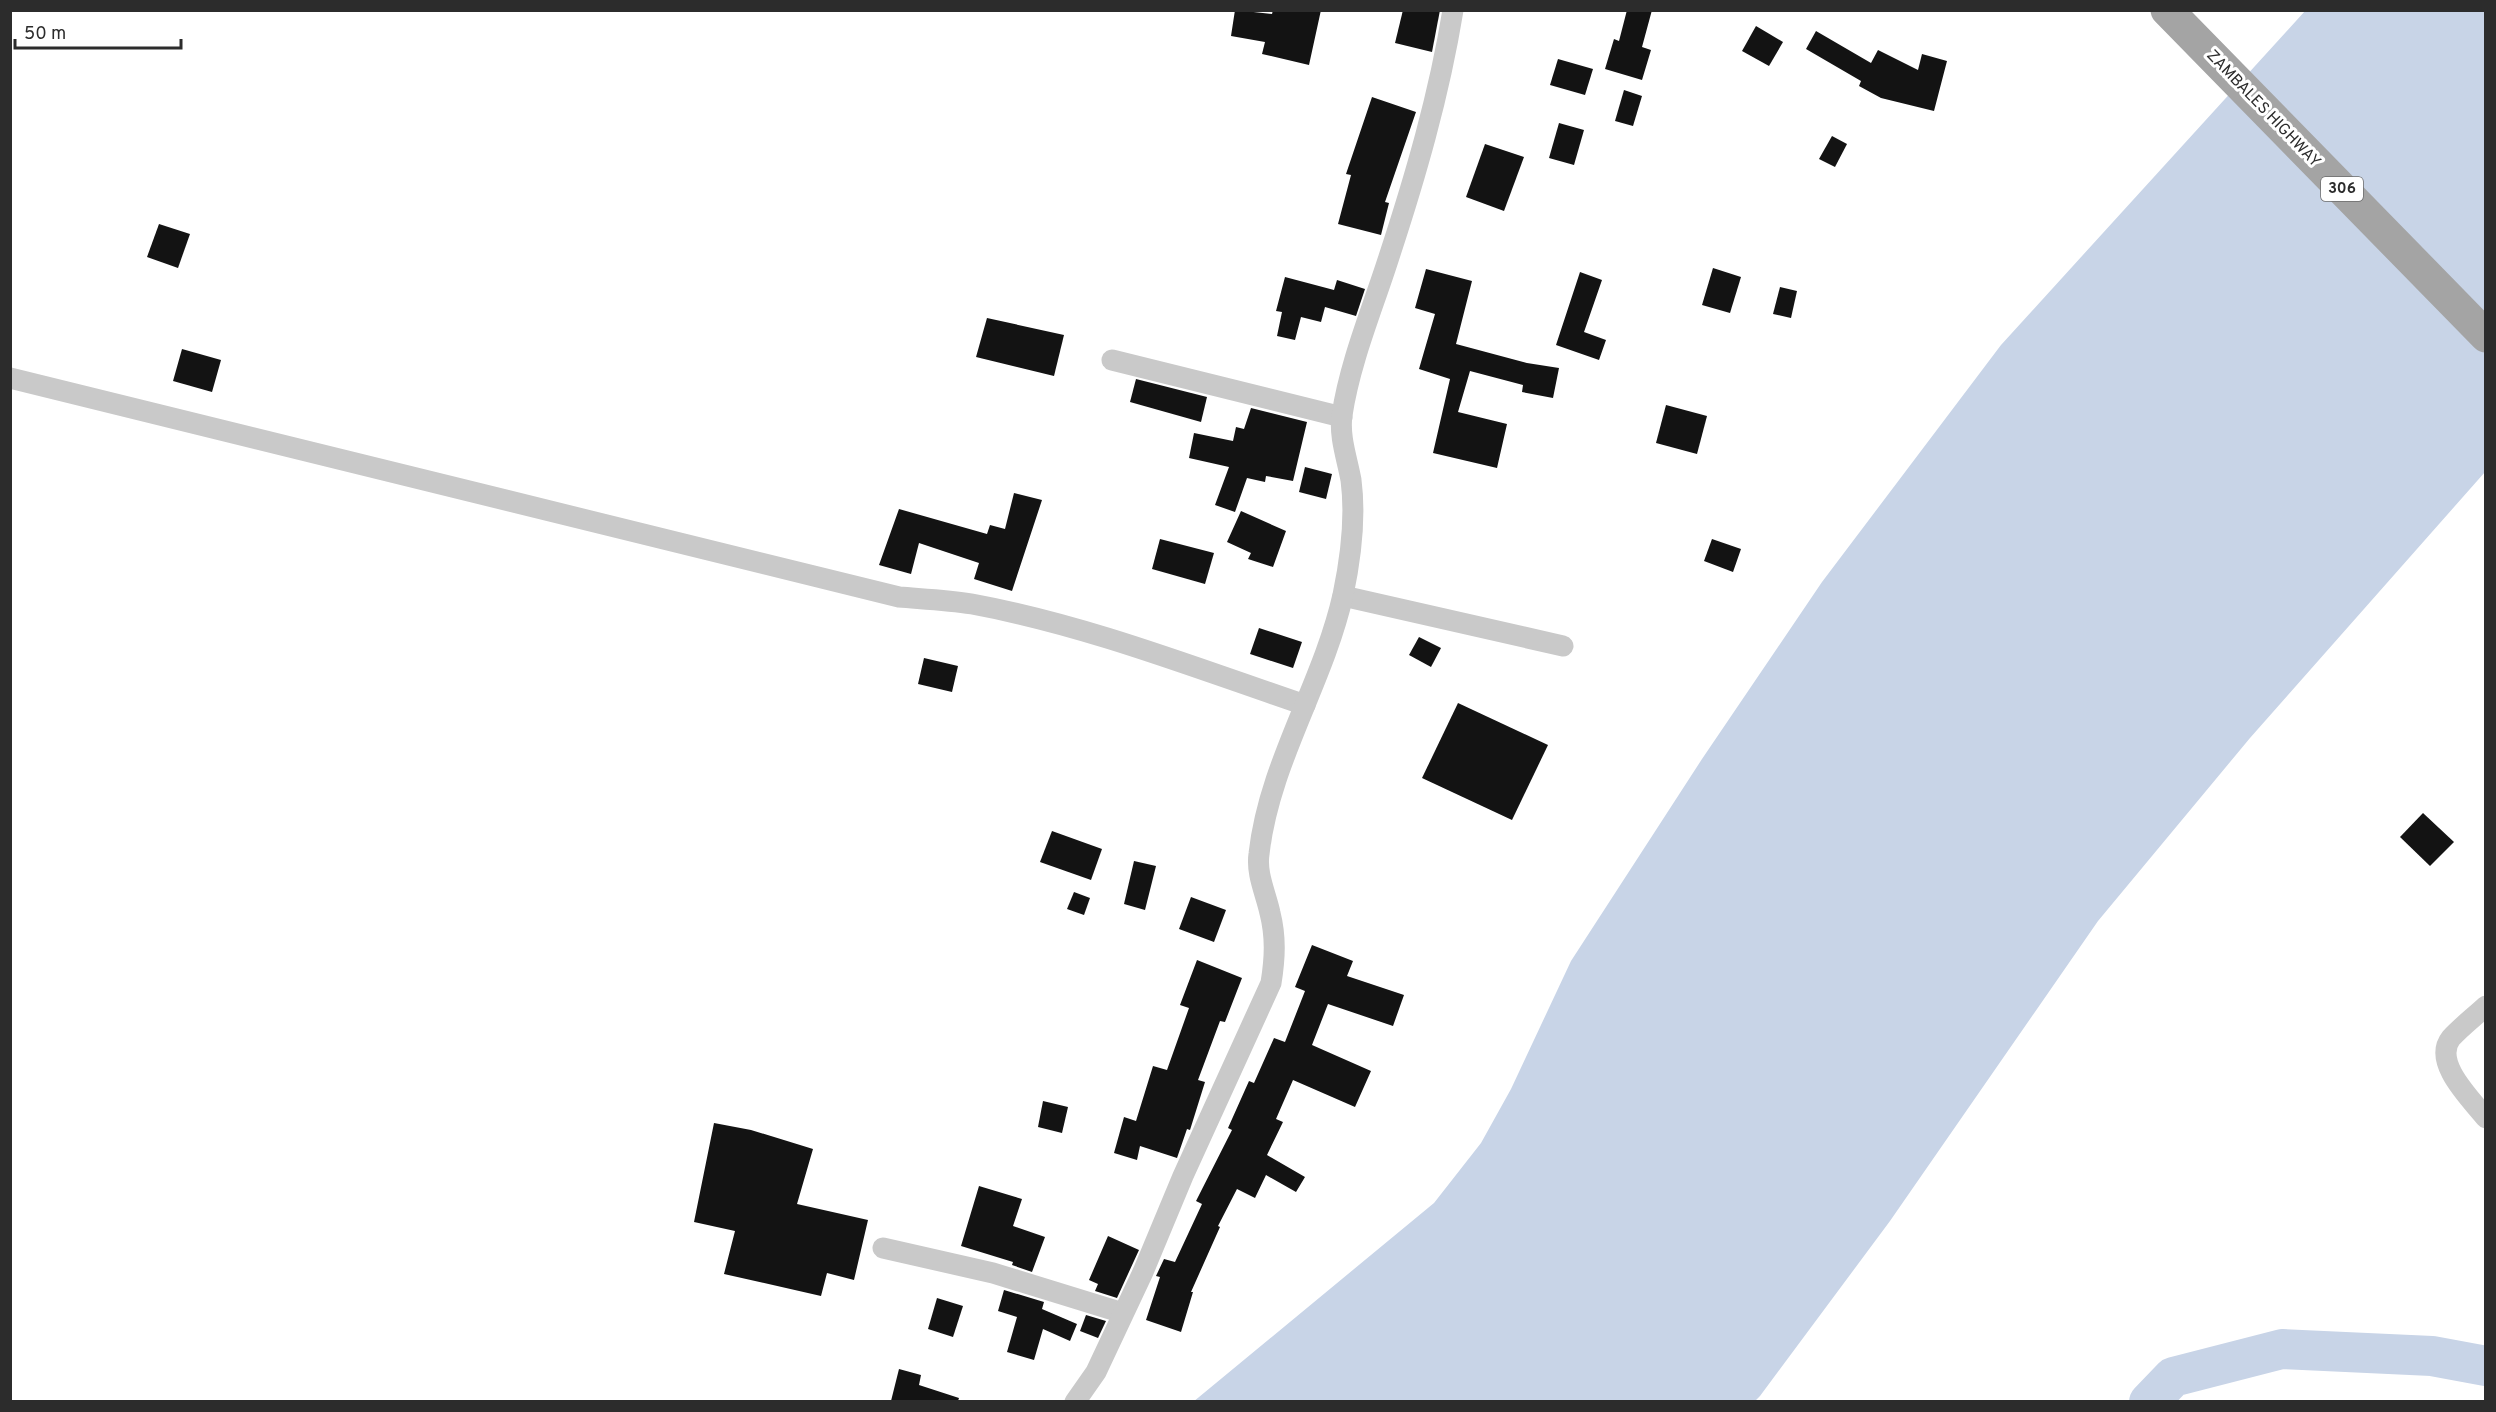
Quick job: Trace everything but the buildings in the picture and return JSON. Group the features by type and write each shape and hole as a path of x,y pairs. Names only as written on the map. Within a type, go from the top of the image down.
{"main road":[{"name":"ZAMBALES HIGHWAY","path":"2167,10 2486,336"}],"street":[{"path":"1075,1401 1096,1372 1271,983 1275,962 1274,931 1258,857 1267,804 1333,631 1342,596 1352,545 1353,513 1351,479 1344,448 1342,417 1353,367 1422,157 1453,10"},
{"path":"1112,360 1342,417"},
{"path":"10,378 899,597 971,604 1017,614 1101,637 1305,705"},
{"path":"1342,596 1563,646"},
{"path":"2486,1006 2451,1039 2446,1047 2449,1072 2486,1118"},
{"path":"883,1248 993,1274 1123,1313"}],"water":[{"path":"2305,11 2485,11 2485,472 2250,738 2098,921 1890,1221 1760,1396 1754,1402 1193,1402 1434,1203 1481,1143 1511,1089 1571,961 1702,759 1822,582 2001,345"}],"waterway":[{"path":"2149,1402 2173,1377 2282,1349 2432,1356 2486,1366"}]}
